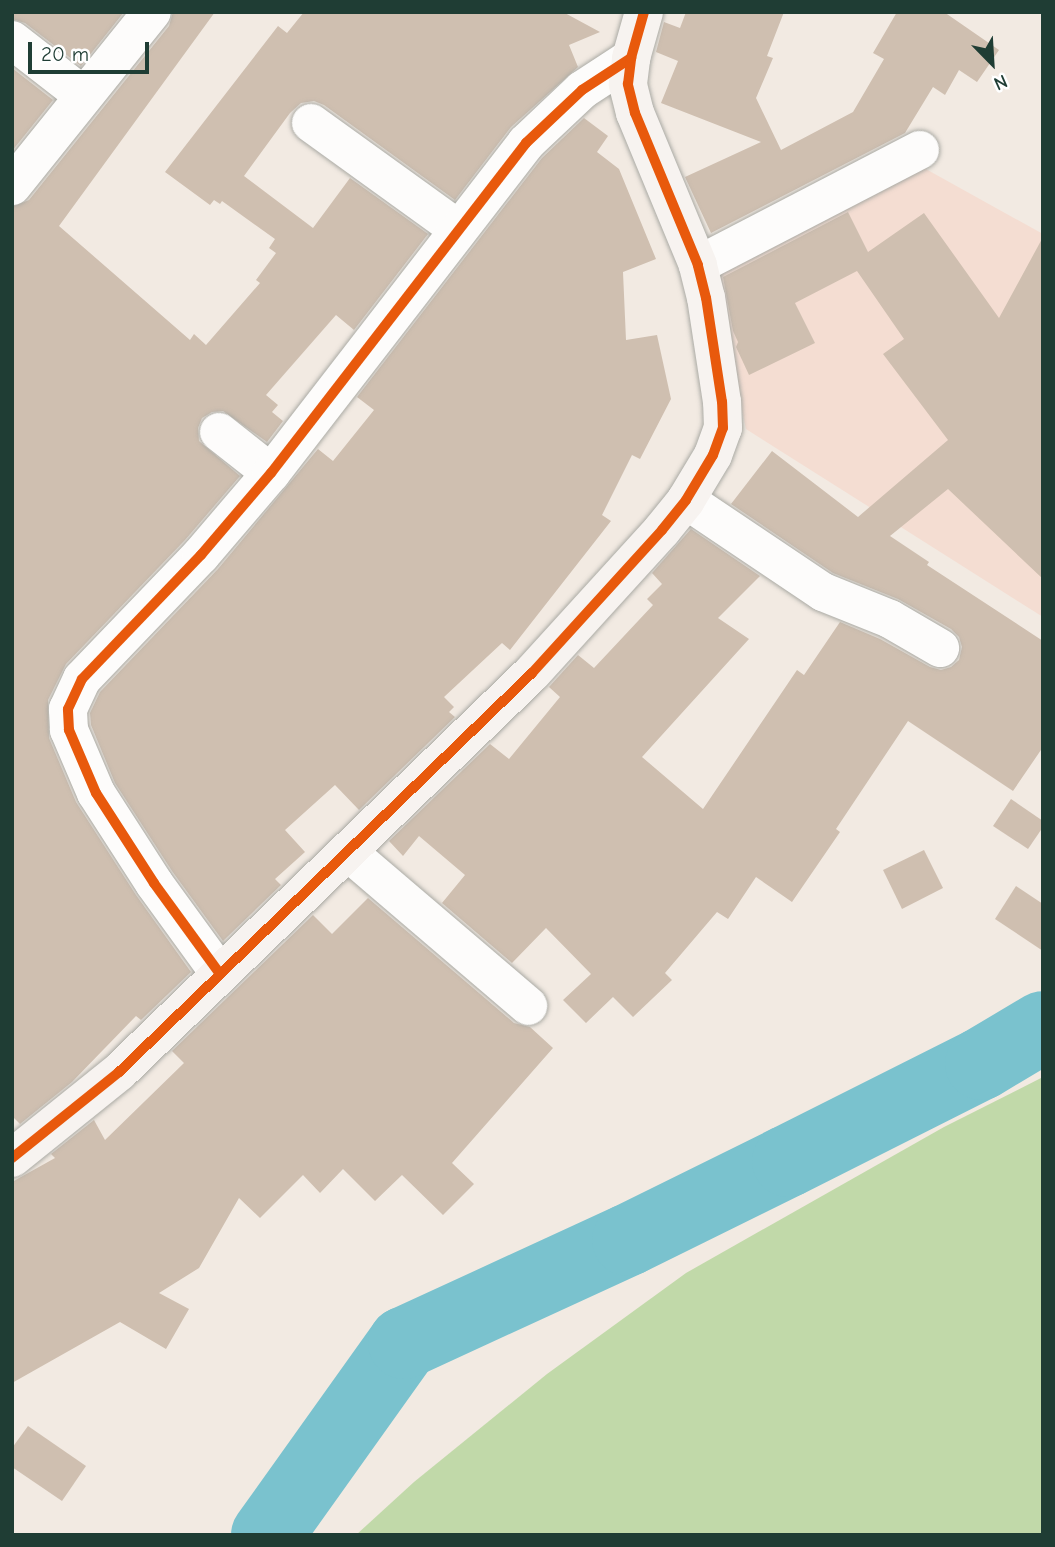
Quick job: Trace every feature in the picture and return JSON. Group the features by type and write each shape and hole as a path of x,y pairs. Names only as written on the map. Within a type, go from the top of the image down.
{"street":[{"path":"13,183 152,12"},
{"path":"12,1158 119,1072 533,673 686,500 713,455 723,428 716,362 698,265 635,113 628,84 631,58 644,12"},
{"path":"12,40 83,95"},
{"path":"220,974 154,883 96,793 69,730 68,709 82,680 201,555 271,473 526,143 558,110 631,58"},
{"path":"312,122 458,229"},
{"path":"698,265 920,150"},
{"path":"219,432 271,473"},
{"path":"686,500 823,592 891,619 940,648"},
{"path":"348,852 528,1006"}],"shaded area":[{"path":"924,168 1043,234 1043,617 746,429 710,265"}],"green space":[{"path":"1043,1077 1043,1535 356,1535 414,1482 547,1374 686,1273 944,1127"}],"building":[{"path":"12,12 124,12 81,66 25,23 12,19"},
{"path":"173,12 215,12 59,226 190,340 194,334 206,345 260,283 256,280 276,253 269,248 275,239 222,201 220,204 214,200 210,205 165,172 278,26 287,33 304,12 563,12 600,32 569,45 578,67 511,127 455,200 324,105 314,101 301,103 290,113 244,176 313,228 350,178 428,234 354,330 336,315 266,395 278,405 272,412 283,421 267,442 223,411 212,412 202,418 198,428 199,441 240,476 185,540 66,664 48,700 49,738 76,802 136,895 191,972 141,1020 136,1016 72,1082 20,1124 12,1116 12,207 29,200 169,26"},
{"path":"686,12 784,12 767,56 773,58 756,98 781,150 853,112 884,59 873,53 897,12 944,12 999,50 977,82 959,70 945,95 933,87 905,133 711,233 685,177 761,142 661,103 678,61 656,52 664,22 680,28"},
{"path":"12,68 53,100 12,151"},
{"path":"584,118 608,136 597,152 619,169 656,259 623,272 626,340 657,335 671,399 640,459 632,455 602,515 611,521 510,650 502,643 444,697 454,707 449,712 455,717 359,810 335,785 285,830 305,852 275,879 281,885 223,941 172,871 115,783 91,725 90,713 100,692 218,569 318,449 333,461 374,410 357,397 542,158"},
{"path":"848,212 868,252 924,213 999,318 1043,237 1043,579 948,489 890,536 929,562 927,565 1043,641 1043,747 1013,791 908,721 836,829 840,832 792,902 756,877 728,919 717,912 665,973 672,980 633,1017 613,997 586,1023 563,1000 591,974 546,928 512,963 442,903 465,875 419,836 403,856 389,841 490,744 509,759 560,697 549,687 578,655 594,668 653,605 647,599 662,584 652,573 691,529 760,576 718,618 749,639 642,757 703,809 797,670 804,675 840,622 880,639 930,667 941,670 951,667 959,660 962,647 959,637 951,629 898,599 833,573 731,504 772,451 858,517 948,440 883,354 904,339 857,271 795,303 815,343 749,375 736,347 738,342 733,331 723,277"},
{"path":"1011,799 1043,821 1043,827 1028,849 993,826"},
{"path":"924,850 943,888 902,909 883,870"},
{"path":"1016,886 1043,904 1043,951 995,919"},
{"path":"368,898 514,1023 530,1027 553,1048 452,1163 474,1184 443,1215 402,1175 375,1201 343,1169 320,1193 303,1175 260,1218 239,1198 199,1268 159,1293 189,1309 166,1349 120,1322 12,1383 12,1182 55,1158 51,1154 94,1120 105,1140 184,1063 172,1051 313,915 332,934"},
{"path":"28,1426 86,1466 62,1501 12,1467 12,1448"}],"waterway":[{"path":"267,1535 404,1343 628,1240 788,1161 981,1064 1043,1027"}],"cycle path":[{"path":"12,1158 119,1072 532,673 662,530 686,500 713,455 723,428 722,402 706,298 698,265 635,113 628,84 631,58 644,12"},
{"path":"220,974 154,883 96,793 69,730 68,709 82,679 201,555 271,473 526,143 582,90 631,58"}]}
